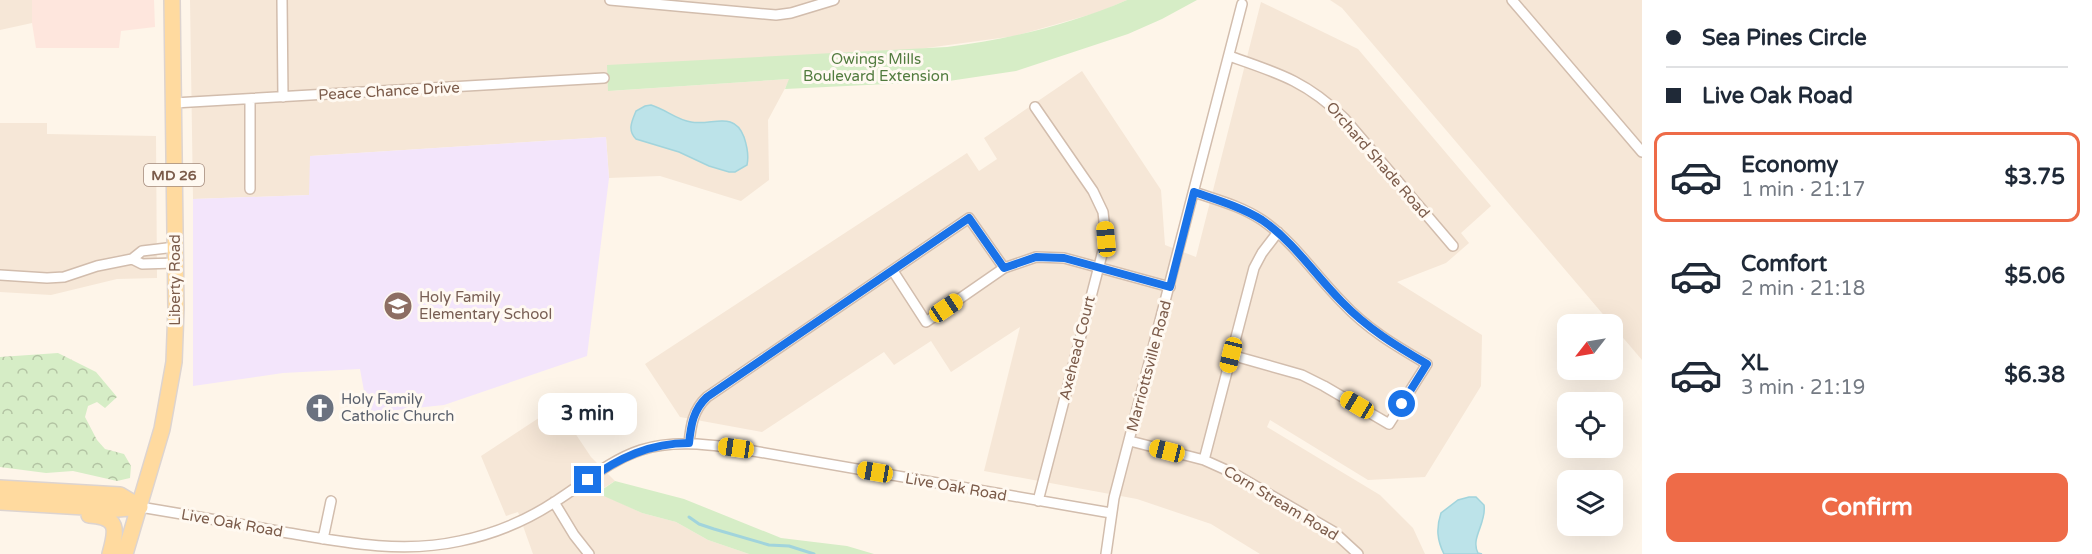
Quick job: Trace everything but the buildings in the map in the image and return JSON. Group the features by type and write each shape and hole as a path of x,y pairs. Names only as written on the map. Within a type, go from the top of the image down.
{"main road":[{"name":"Liberty Road","path":"125,554 162,429 172,378 176,317 172,0"},
{"path":"0,488 120,495 140,507"},
{"path":"0,502 118,509 140,507"},
{"path":"74,507 80,514 104,516 111,523 115,535 110,554"}],"street":[{"path":"282,0 283,97"},
{"path":"610,0 685,4 776,15 791,13 834,0"},
{"path":"1512,0 1642,152"},
{"name":"Marriottsville Road","path":"1106,554 1111,513 1242,4"},
{"name":"Orchard Shade Road","path":"1229,56 1285,76 1315,92 1328,102 1453,246"},
{"name":"Peace Chance Drive","path":"174,103 604,78"},
{"path":"250,99 250,189"},
{"name":"Axehead Court","path":"1035,107 1094,190 1103,212 1106,239 1038,501"},
{"path":"1194,192 1236,207 1260,219 1278,232 1360,320 1385,340 1427,364 1389,424 1302,375 1231,355"},
{"path":"689,443 696,408 707,397 969,218 1004,268"},
{"path":"1204,460 1254,267 1278,232"},
{"path":"0,275 56,278 132,259 142,252 175,255"},
{"path":"132,259 142,264 175,255"},
{"path":"893,271 926,322 1004,268 1036,257 1064,258 1170,287"},
{"name":"Corn Stream Road","path":"1130,441 1204,460 1233,472 1334,532 1358,554"},
{"name":"Live Oak Road","path":"140,507 380,546 441,545 513,525 631,454 655,446 689,443 736,448 1111,513"},
{"path":"324,538 331,501"},
{"path":"554,502 574,535 589,554"}],"shaded area":[{"path":"0,0 32,0 32,23 0,30"},
{"path":"32,0 154,0 155,27 121,31 119,48 36,48 32,23"},
{"path":"190,0 1127,0 1099,12 1015,36 609,91 790,79 768,120 769,180 741,201 660,176 609,178 606,137 310,156 310,195 193,199"},
{"path":"1330,0 1642,0 1642,360 1623,338 1623,314 1603,314 1342,8"},
{"path":"1261,2 1358,49 1491,206 1461,233 1469,243 1446,263 1397,282 1482,335 1481,386 1425,477 1368,480 1270,420 1267,427 1380,495 1413,528 1425,554 1260,554 1211,524 1137,499 984,471 1020,327 951,372 931,341 894,365 884,352 762,432 680,417 645,364 967,153 979,171 997,159 984,138 1082,71 1161,190 1165,245 1196,257"},
{"path":"0,123 47,123 47,134 156,136 157,278 117,279 51,295 0,292"},
{"path":"606,137 609,178 587,356 444,405 368,413 360,369 283,373 193,386 193,199 309,195 310,156"},
{"path":"557,406 591,457 615,481 597,492 642,513 676,522 708,540 749,554 533,554 518,512 506,516 481,456"}],"green space":[{"name":"Owings Mills Boulevard Extension","path":"1127,0 1197,0 1128,34 1016,71 949,81 785,89 789,79 608,91 607,65 947,47 1038,30 1083,17"},
{"path":"58,353 96,372 117,397 105,408 97,402 88,406 85,417 97,440 105,449 124,454 131,466 130,478 117,481 73,471 46,473 0,467 0,357"},
{"path":"615,481 684,499 781,538 847,546 874,554 749,554 708,540 676,522 642,513 597,493"}],"water":[{"path":"651,105 686,121 699,123 728,121 734,124 740,129 745,140 747,165 735,172 729,172 709,166 679,152 636,139 631,129 636,111"},
{"path":"1476,497 1484,505 1476,542 1478,553 1482,554 1444,554 1438,534 1441,513 1458,500"}],"waterway":[{"path":"689,517 699,524 714,529 769,545 789,546 814,554"}],"place":[{"name":"Holy Family Elementary School","path":"398,306"},
{"name":"Holy Family Catholic Church","path":"320,408"}],"route":[{"path":"588,480 631,454 655,446 689,443 696,408 713,391 866,290 969,218 1004,268 1036,257 1064,258 1170,287 1194,192 1236,207 1260,219 1278,232 1360,320 1385,340 1427,364 1402,404"}]}
